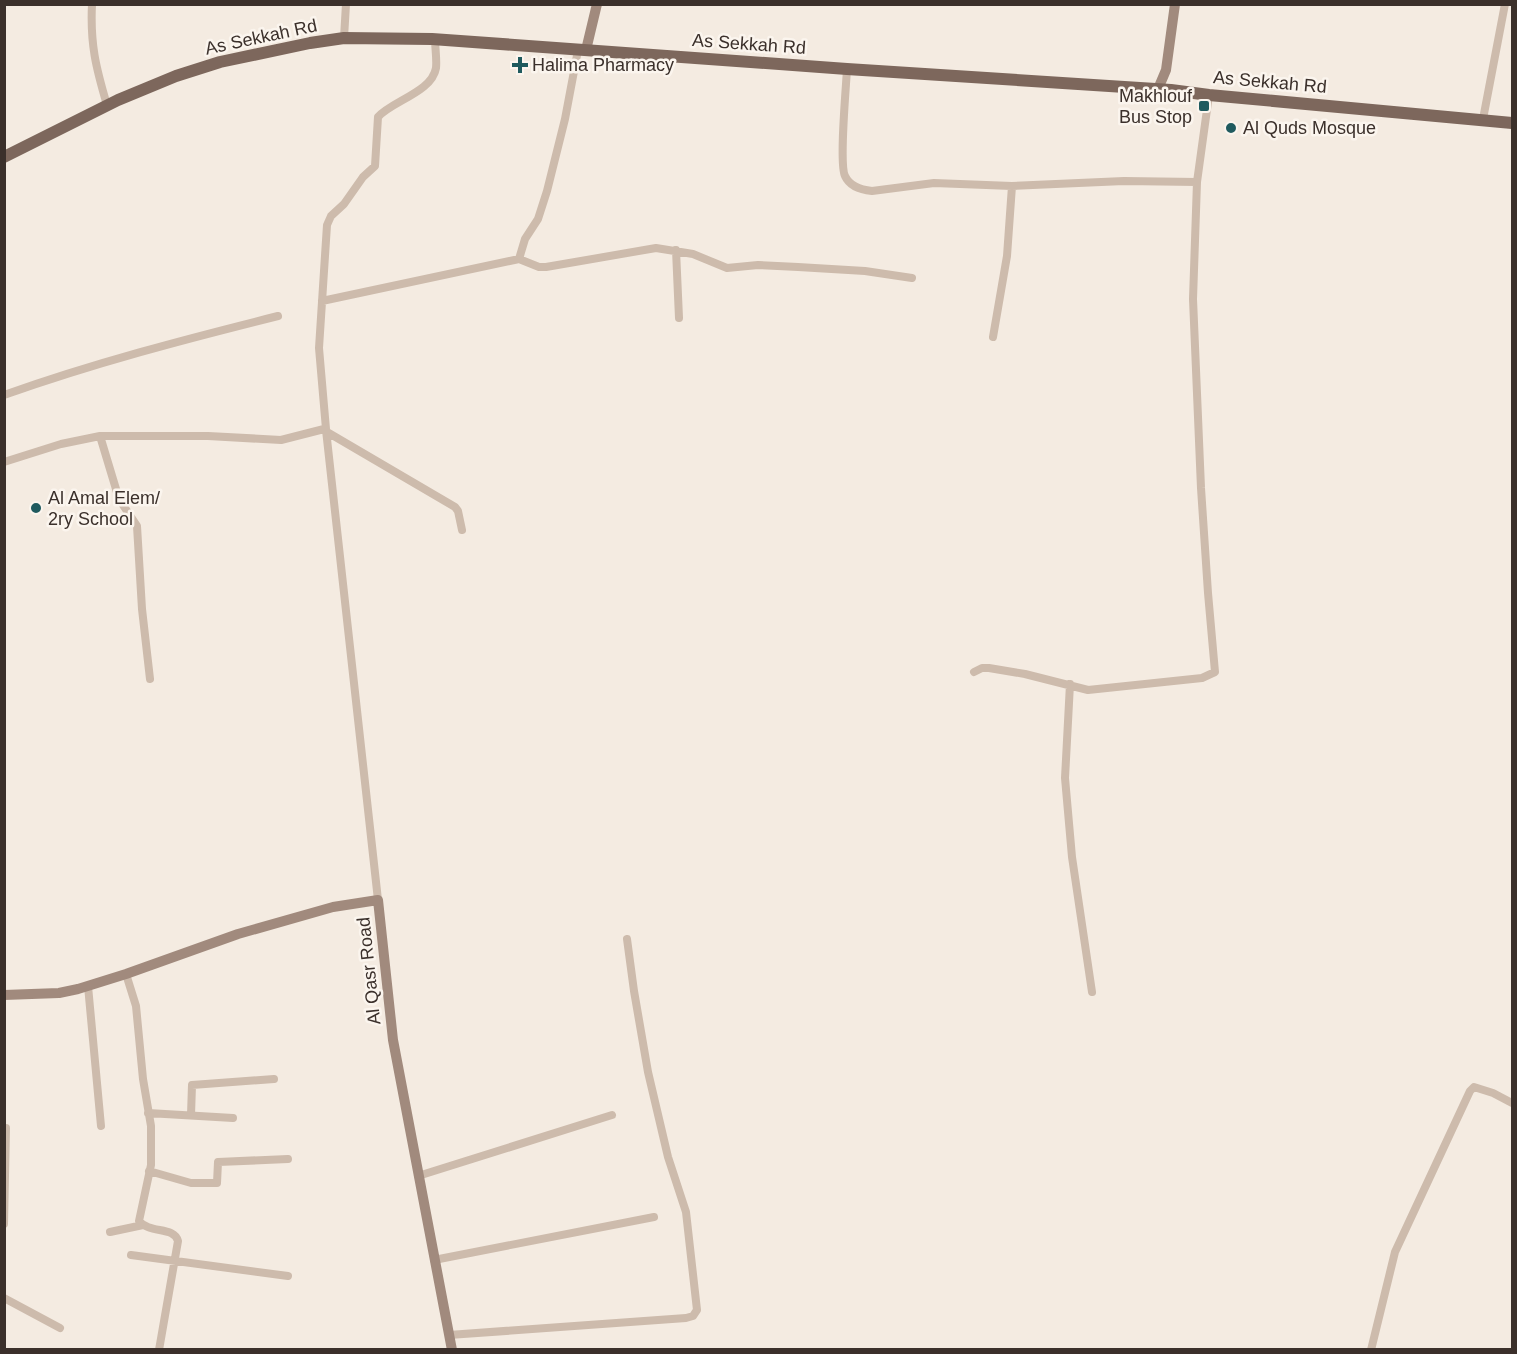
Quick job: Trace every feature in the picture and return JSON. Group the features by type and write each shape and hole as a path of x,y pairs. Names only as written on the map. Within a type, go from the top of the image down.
{"main road":[{"name":"As Sekkah Rd","path":"4,158 107,105 176,76 220,62 344,38 435,39 1172,90 1512,123"}],"street":[{"path":"92,4 91,38 95,63 107,105"},
{"path":"344,38 346,4"},
{"path":"519,259 525,239 538,219 547,191 582,50 597,4"},
{"path":"1158,89 1166,70 1175,4"},
{"path":"1483,119 1504,4"},
{"path":"378,900 326,430 319,348 322,301 328,220 357,188 363,177 375,166 378,117 413,94 432,78 436,68 435,39"},
{"path":"847,69 844,175 852,184 863,190 873,191 934,183 1012,186 1124,181 1197,182"},
{"path":"1166,70 1172,90"},
{"path":"974,672 982,668 989,668 1070,684 1088,690 1202,678 1215,672 1202,500 1193,299 1197,182 1209,95"},
{"path":"993,337 1006,256 1012,186"},
{"path":"322,301 519,259 539,267 546,267 646,249 676,250 693,254 727,268 758,265 798,267 880,272 912,278"},
{"path":"676,250 679,318"},
{"path":"4,395 104,362 278,316"},
{"path":"4,462 61,444 100,436 208,436 280,440 326,430 455,507 462,530"},
{"path":"100,436 119,499 137,526 142,609 150,679"},
{"path":"1070,684 1065,778 1072,857 1092,992"},
{"name":"Al Qasr Road","path":"4,995 59,993 88,986 126,975 238,934 333,907 378,900 393,1040 452,1350"},
{"path":"449,1335 686,1318 693,1316 697,1310 686,1212 668,1157 648,1072 627,939"},
{"path":"126,975 136,1005 152,1142 139,1221 148,1229 177,1235 178,1241 159,1350"},
{"path":"88,986 101,1126"},
{"path":"191,1114 192,1085 274,1079"},
{"path":"1371,1350 1395,1252 1470,1091 1474,1087 1481,1089 1512,1103"},
{"path":"148,1113 191,1114 233,1119"},
{"path":"418,1176 612,1115"},
{"path":"4,1128 6,1128 4,1224"},
{"path":"149,1171 192,1183 217,1183 219,1162 288,1159"},
{"path":"434,1260 654,1217"},
{"path":"110,1232 142,1225"},
{"path":"131,1256 288,1276"},
{"path":"4,1298 60,1328"}],"place":[{"name":"Halima Pharmacy","path":"520,65"},
{"name":"Makhlouf Bus Stop","path":"1204,106"},
{"name":"Al Quds Mosque","path":"1231,128"},
{"name":"Al Amal Elem/ 2ry School","path":"36,508"}]}
